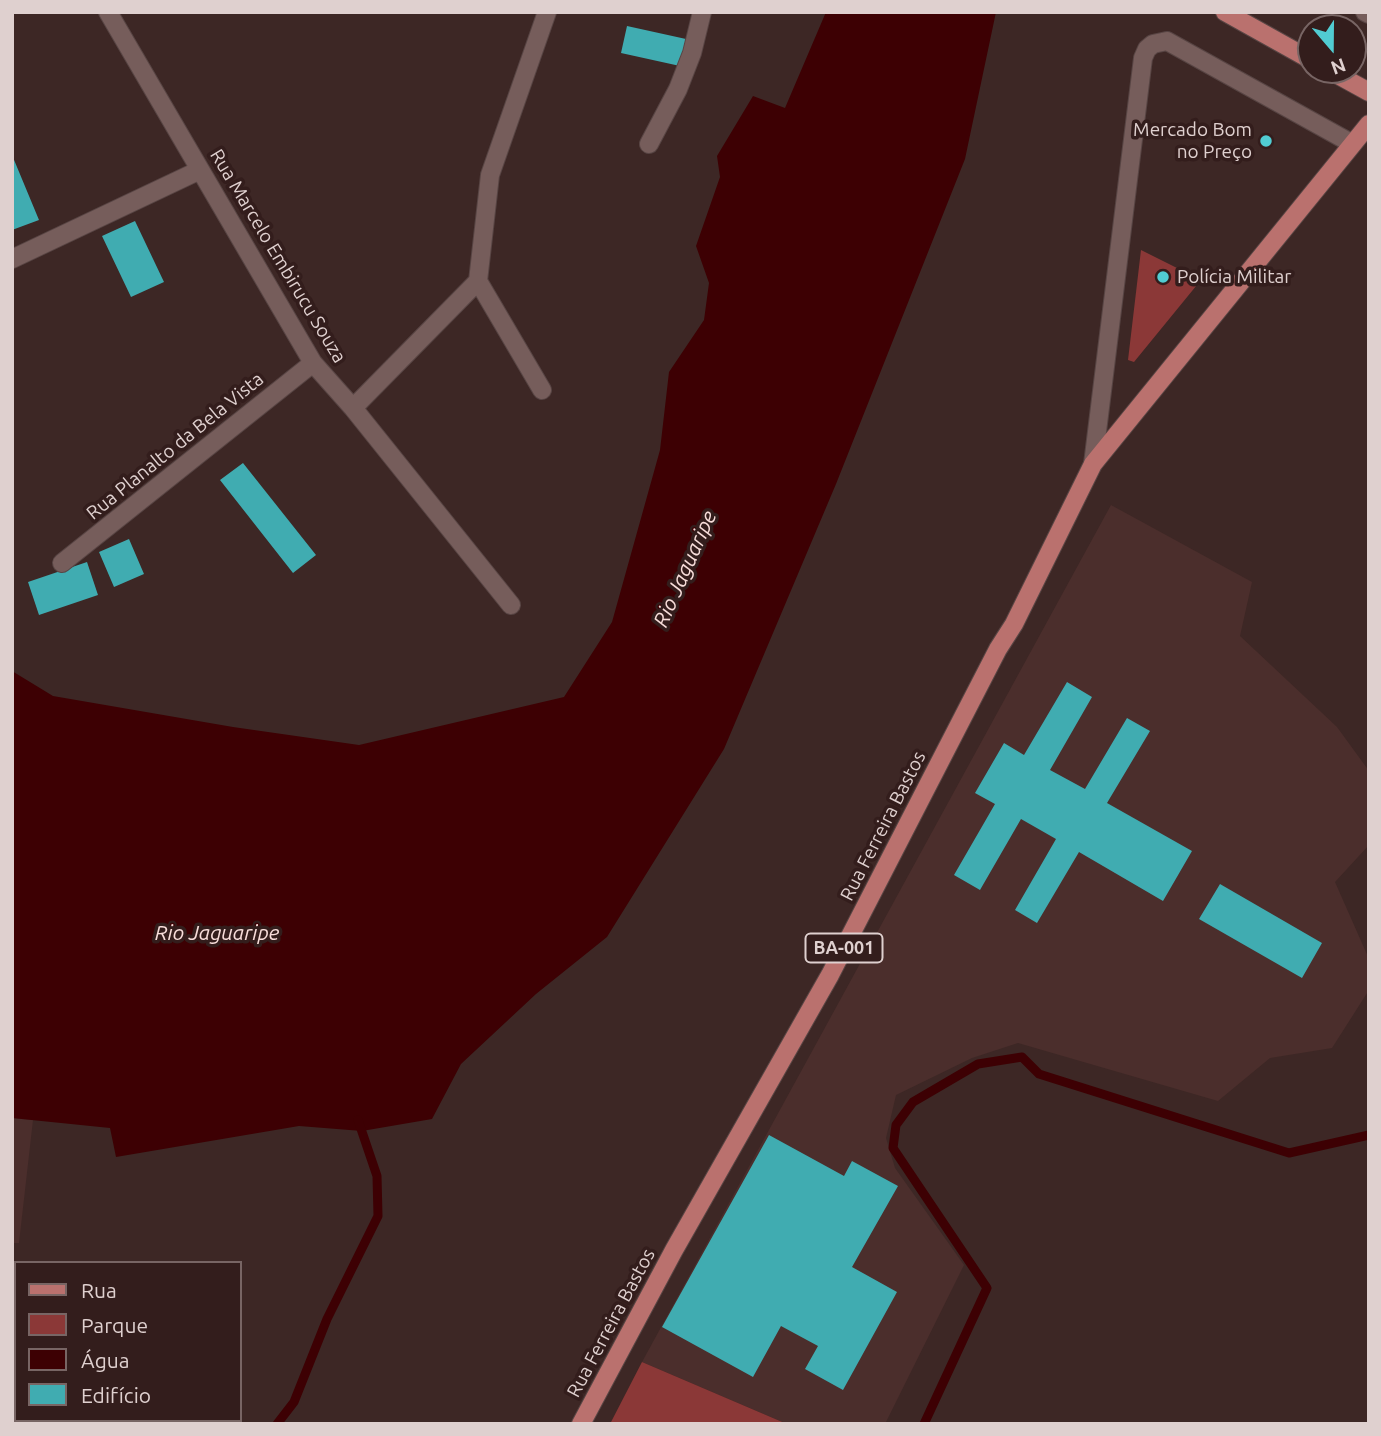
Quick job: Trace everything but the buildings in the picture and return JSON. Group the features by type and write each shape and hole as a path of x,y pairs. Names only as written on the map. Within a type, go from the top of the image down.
{"main road":[{"path":"1225,12 1297,52"},
{"name":"BA-001","path":"1093,464 1369,124"},
{"name":"Rua Ferreira Bastos","path":"581,1424 674,1250 830,975 998,649 1014,624 1093,464"}],"street":[{"name":"Rua Marcelo Embirucu Souza","path":"108,12 313,363 353,408 511,605"},
{"path":"542,390 478,281 490,175 547,12"},
{"path":"649,144 678,89 692,54 702,12"},
{"path":"1093,464 1143,58 1147,48 1167,41 1351,144"},
{"path":"12,259 200,170"},
{"path":"353,408 478,281"},
{"name":"Rua Planalto da Bela Vista","path":"62,563 313,363"}],"shaded area":[{"path":"1111,505 1252,582 1240,636 1337,727 1369,771 1369,845 1335,882 1369,959 1369,990 1332,1048 1270,1058 1218,1101 1018,1043 972,1058 896,1095 886,1138 895,1168 964,1265 885,1424 787,1424 642,1362"},
{"path":"12,1118 33,1120 19,1243 12,1243"}],"green space":[{"path":"1141,250 1201,280 1134,362 1128,360"},
{"path":"642,1362 787,1424 610,1424"}],"water":[{"name":"Rio Jaguaripe","path":"826,12 996,12 965,159 836,484 724,749 607,937 536,994 461,1064 432,1119 362,1131 299,1126 116,1157 110,1128 12,1118 12,671 53,696 233,727 359,745 564,697 612,622 660,450 669,372 704,320 709,283 696,246 720,177 717,156 753,96 785,108"}],"waterway":[{"path":"924,1424 987,1288 893,1148 896,1125 913,1102 978,1064 1022,1057 1039,1074 1289,1153 1369,1135"},
{"path":"277,1424 294,1402 327,1319 378,1216 377,1176 358,1120"}],"place":[{"name":"Mercado Bom no Preço","path":"1266,141"},
{"name":"Polícia Militar","path":"1163,277"}]}
